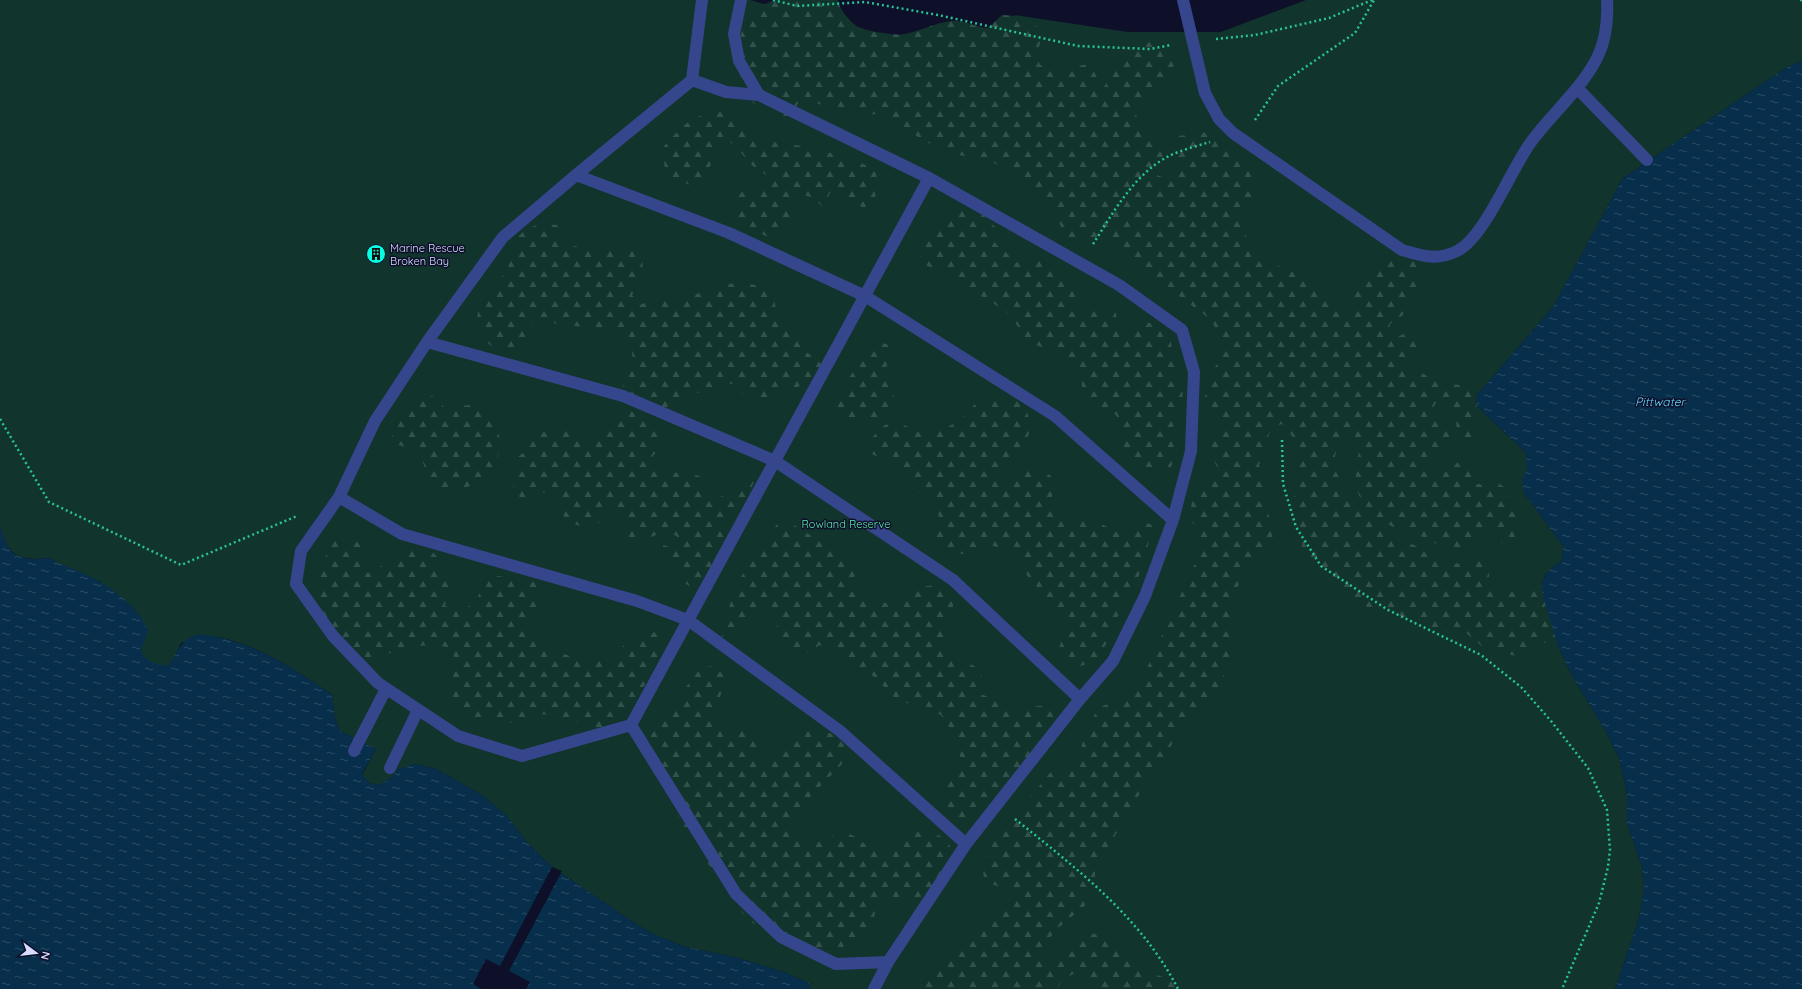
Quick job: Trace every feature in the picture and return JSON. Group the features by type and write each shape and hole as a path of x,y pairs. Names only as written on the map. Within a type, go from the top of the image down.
{"lane":[{"path":"702,0 692,80 576,174 503,237 427,342 375,421 339,497 301,551 296,584 333,636 378,684 458,736 522,756 631,725 929,178"},
{"path":"741,0 734,34 739,61 759,95"},
{"path":"1183,0 1205,93 1219,119 1233,133 1402,250 1421,256 1440,258 1458,251 1474,239 1530,143 1551,116 1578,89 1598,56 1609,20 1607,0"},
{"path":"692,80 726,92 759,95 929,178 1119,285 1182,330 1194,372 1191,451 1173,520 1145,596 1113,661 1080,699 966,844 888,962 874,989"},
{"path":"1578,89 1647,160"},
{"path":"576,174 729,233 865,296 1055,416 1173,520"},
{"path":"427,342 622,396 775,461 953,580 1080,699"},
{"path":"339,497 402,534 637,601 688,620 840,731 966,844"},
{"path":"354,751 386,689"},
{"path":"390,768 418,710"},
{"path":"631,725 736,894 781,937 836,964 888,962"}],"path":[{"path":"773,0 797,6 865,2 938,15 1078,46 1150,49 1192,42 1256,35 1329,18 1373,0"},
{"path":"1080,263 1124,196 1151,168 1169,156 1251,125 1278,86 1355,33 1373,0"},
{"path":"0,419 49,502 181,565 304,513"},
{"path":"1282,440 1283,484 1296,527 1321,566 1388,610 1481,655 1521,687 1551,721 1588,768 1607,810 1610,850 1608,867 1599,903 1562,989"},
{"path":"998,804 1070,863 1118,908 1156,952 1178,989"}],"green space":[{"name":"Rowland Reserve","path":"0,0 750,0 962,59 1001,83 1015,15 1128,32 1221,32 1306,0 1802,0 1802,61 1787,67 1623,178 1553,307 1476,396 1477,406 1526,453 1528,470 1524,493 1563,546 1562,560 1545,574 1542,584 1546,605 1557,643 1570,672 1605,730 1619,758 1627,794 1627,823 1642,867 1644,888 1636,928 1615,989 810,989 809,983 784,972 738,958 686,947 653,934 636,924 552,867 525,840 507,816 482,795 436,769 415,764 398,769 391,778 380,785 369,783 362,775 376,749 340,731 335,718 332,695 292,669 262,652 232,640 213,637 181,643 175,657 168,666 156,665 144,659 101,582 59,564 50,558 30,559 16,555 11,551 7,544 0,526"},
{"path":"774,0 838,0 842,10 855,25 872,31 894,34 911,33 941,23 953,21 988,28 1002,15 1020,17 1035,24 1043,35 1036,55 1040,65 1056,69 1090,64 1103,89 1119,60 1132,48 1145,42 1156,43 1176,59 1169,76 1141,102 1136,114 1138,121 1144,129 1164,144 1162,160 1154,174 1165,178 1172,174 1176,169 1178,165 1177,149 1179,136 1208,132 1256,174 1252,197 1242,210 1247,224 1246,237 1275,265 1310,278 1318,284 1319,293 1347,314 1355,312 1352,299 1357,288 1393,258 1409,258 1416,261 1420,273 1416,294 1409,308 1399,319 1390,324 1388,335 1395,338 1406,333 1416,333 1422,342 1421,350 1409,366 1436,381 1470,387 1476,396 1477,406 1474,419 1477,429 1473,441 1464,442 1457,438 1456,415 1446,402 1436,403 1432,409 1446,421 1450,430 1443,456 1436,458 1429,455 1425,461 1434,473 1440,473 1449,470 1465,457 1472,460 1474,483 1483,485 1497,482 1507,489 1510,498 1517,499 1518,522 1514,535 1518,540 1518,549 1505,546 1491,529 1478,533 1469,550 1448,551 1427,538 1409,533 1379,519 1368,510 1361,500 1357,489 1357,461 1361,443 1351,432 1343,439 1337,449 1334,467 1348,494 1358,508 1375,526 1387,534 1427,551 1442,561 1451,564 1470,560 1480,555 1488,565 1489,569 1487,585 1496,588 1520,590 1535,586 1551,579 1553,601 1540,609 1541,617 1549,616 1559,622 1556,638 1531,648 1517,656 1492,651 1483,647 1466,633 1460,631 1435,633 1388,610 1369,608 1356,601 1326,579 1302,547 1303,538 1294,502 1296,452 1293,437 1282,424 1271,428 1259,465 1273,540 1270,547 1246,569 1231,601 1234,622 1230,652 1218,698 1189,720 1172,744 1162,764 1140,793 1097,866 1089,902 1057,929 1043,946 1037,957 1045,962 1058,953 1083,931 1095,934 1127,951 1146,971 1174,981 1187,989 1099,989 1073,974 1062,980 1057,989 916,989 914,984 957,948 993,923 1013,893 985,881 983,869 986,857 993,844 1011,819 1056,767 1072,769 1077,763 1086,730 1097,711 1103,706 1124,697 1140,682 1147,668 1197,559 1201,539 1200,520 1193,524 1191,512 1192,503 1199,492 1210,484 1215,478 1219,470 1212,456 1209,445 1212,435 1223,421 1219,413 1202,407 1213,370 1222,354 1223,340 1210,319 1102,239 1081,237 1068,238 1045,197 1030,184 1003,167 985,160 956,154 936,146 919,138 881,113 870,115 800,100 790,116 766,112 757,107 750,99 741,79 739,67 740,40 744,25 749,16"},
{"path":"725,109 750,135 766,141 810,147 877,169 875,200 864,208 831,191 823,208 815,198 803,195 791,198 794,217 782,232 773,239 757,232 742,221 736,214 734,207 736,199 743,191 766,190 768,176 756,169 733,144 725,139 719,138 712,145 712,161 707,175 703,181 690,185 666,175 664,162 657,154 679,130 693,118"},
{"path":"960,207 971,209 984,215 992,222 995,227 987,232 996,244 1011,257 1014,262 1028,264 1032,258 1040,258 1048,260 1060,268 1081,293 1078,306 1085,313 1106,307 1116,313 1117,324 1125,328 1139,330 1145,324 1152,322 1168,336 1171,342 1172,359 1181,384 1183,395 1181,409 1173,416 1174,460 1170,469 1143,466 1130,460 1126,456 1124,450 1124,430 1120,420 1108,409 1097,408 1090,404 1086,399 1078,370 1074,363 1059,353 1031,342 1024,336 1006,312 953,276 941,270 919,263 927,234 940,225 945,216"},
{"path":"548,224 557,225 567,242 576,246 584,248 637,249 643,266 640,278 632,295 640,304 693,295 740,282 755,285 767,292 775,303 776,311 793,333 803,351 814,356 822,365 819,379 783,392 764,405 758,404 748,398 733,384 725,383 708,392 683,392 674,404 656,411 624,391 622,376 633,358 630,344 625,337 611,330 557,324 536,318 532,322 521,345 513,353 495,349 487,342 475,327 480,304 489,290 507,271 518,237 525,230 534,226"},
{"path":"875,342 887,344 893,351 885,370 893,386 894,401 886,415 866,421 837,415 837,405 844,386"},
{"path":"428,395 441,399 444,409 469,405 491,409 502,445 494,465 474,484 463,489 448,489 435,486 428,479 423,462 417,453 409,448 391,443 394,428 414,404"},
{"path":"990,397 1007,398 1018,402 1022,405 1028,415 1030,426 1028,437 1022,447 1000,463 999,473 1001,484 1010,484 1026,467 1045,472 1051,476 1054,490 1050,502 1053,512 1060,517 1075,521 1095,520 1116,532 1127,531 1133,523 1144,521 1153,526 1142,568 1137,580 1128,590 1116,621 1115,631 1094,662 1070,669 1060,661 1058,651 1066,628 1046,595 1032,582 1024,571 1019,559 1011,552 991,545 984,549 961,554 946,552 931,544 932,533 939,517 934,505 926,496 918,492 911,482 888,462 870,453 867,443 882,427 889,423 895,422 924,434 931,434 958,421 964,417 978,402"},
{"path":"623,410 640,414 650,420 658,430 661,447 651,458 652,469 665,472 691,474 704,478 705,486 703,497 716,498 727,494 746,478 754,481 749,493 733,514 727,526 719,576 707,590 697,590 686,584 683,577 665,556 663,545 680,547 677,536 664,532 632,544 623,533 625,520 618,509 610,507 597,524 587,527 581,526 565,518 559,509 558,500 550,492 542,493 537,500 524,501 516,491 512,481 512,475 516,457 526,451 537,435 547,428 566,430 574,439 592,443 597,439 615,416"},
{"path":"786,520 849,559 859,558 851,591 869,603 886,603 911,591 929,586 938,587 949,591 953,606 952,612 946,619 944,626 946,642 954,661 973,665 980,671 981,680 977,693 1004,702 1014,712 1021,712 1037,706 1047,707 1055,711 1053,723 1042,737 1038,748 995,798 962,824 957,825 953,821 945,805 944,793 947,781 961,760 955,736 941,715 896,699 870,673 843,662 826,647 819,645 815,649 806,653 783,642 779,634 775,616 765,611 749,616 732,638 722,638 724,623 737,583 777,524"},
{"path":"343,538 353,538 361,546 365,572 374,574 381,566 405,549 414,548 431,550 438,558 449,580 445,606 457,610 471,605 478,597 483,583 498,576 541,583 540,595 536,607 527,623 529,631 535,639 546,646 572,657 598,661 611,658 624,645 636,637 660,632 658,649 660,664 619,721 603,728 594,727 552,715 537,714 529,721 505,723 465,717 452,706 454,656 447,647 423,646 403,649 362,666 311,604 323,563 332,541"},
{"path":"722,666 731,668 730,674 716,707 715,718 717,724 721,728 747,731 751,734 757,744 761,763 771,757 789,739 807,732 826,732 834,735 844,744 844,762 799,808 794,822 794,839 807,844 813,844 844,831 855,837 872,850 883,853 891,850 903,837 911,833 923,832 936,834 942,837 950,845 951,865 939,886 933,893 922,896 882,901 876,910 867,938 845,944 840,952 806,949 761,928 744,915 717,875 689,838 679,818 675,795 651,770 647,760 646,751 649,738 701,667"}],"water":[{"name":"Pittwater","path":"1802,61 1802,989 1615,989 1636,928 1644,888 1642,867 1627,823 1627,794 1619,758 1605,730 1570,672 1557,643 1543,597 1542,584 1545,574 1562,560 1563,546 1524,493 1522,479 1527,470 1526,453 1477,406 1476,396 1553,307 1623,178 1787,67"},
{"path":"0,526 7,545 16,555 30,559 50,558 81,572 120,595 136,611 148,630 141,651 149,660 168,666 182,644 199,634 227,639 274,658 332,695 335,718 340,731 376,749 362,774 369,783 380,785 391,778 398,769 415,764 436,769 482,795 507,816 525,840 552,867 653,934 686,947 738,958 784,972 809,983 810,989 0,989"}],"pier":[{"path":"552,867 562,871 509,971 530,982 526,989 481,989 473,984 486,959 500,966"}],"place":[{"name":"Marine Rescue Broken Bay","path":"376,254"}]}
